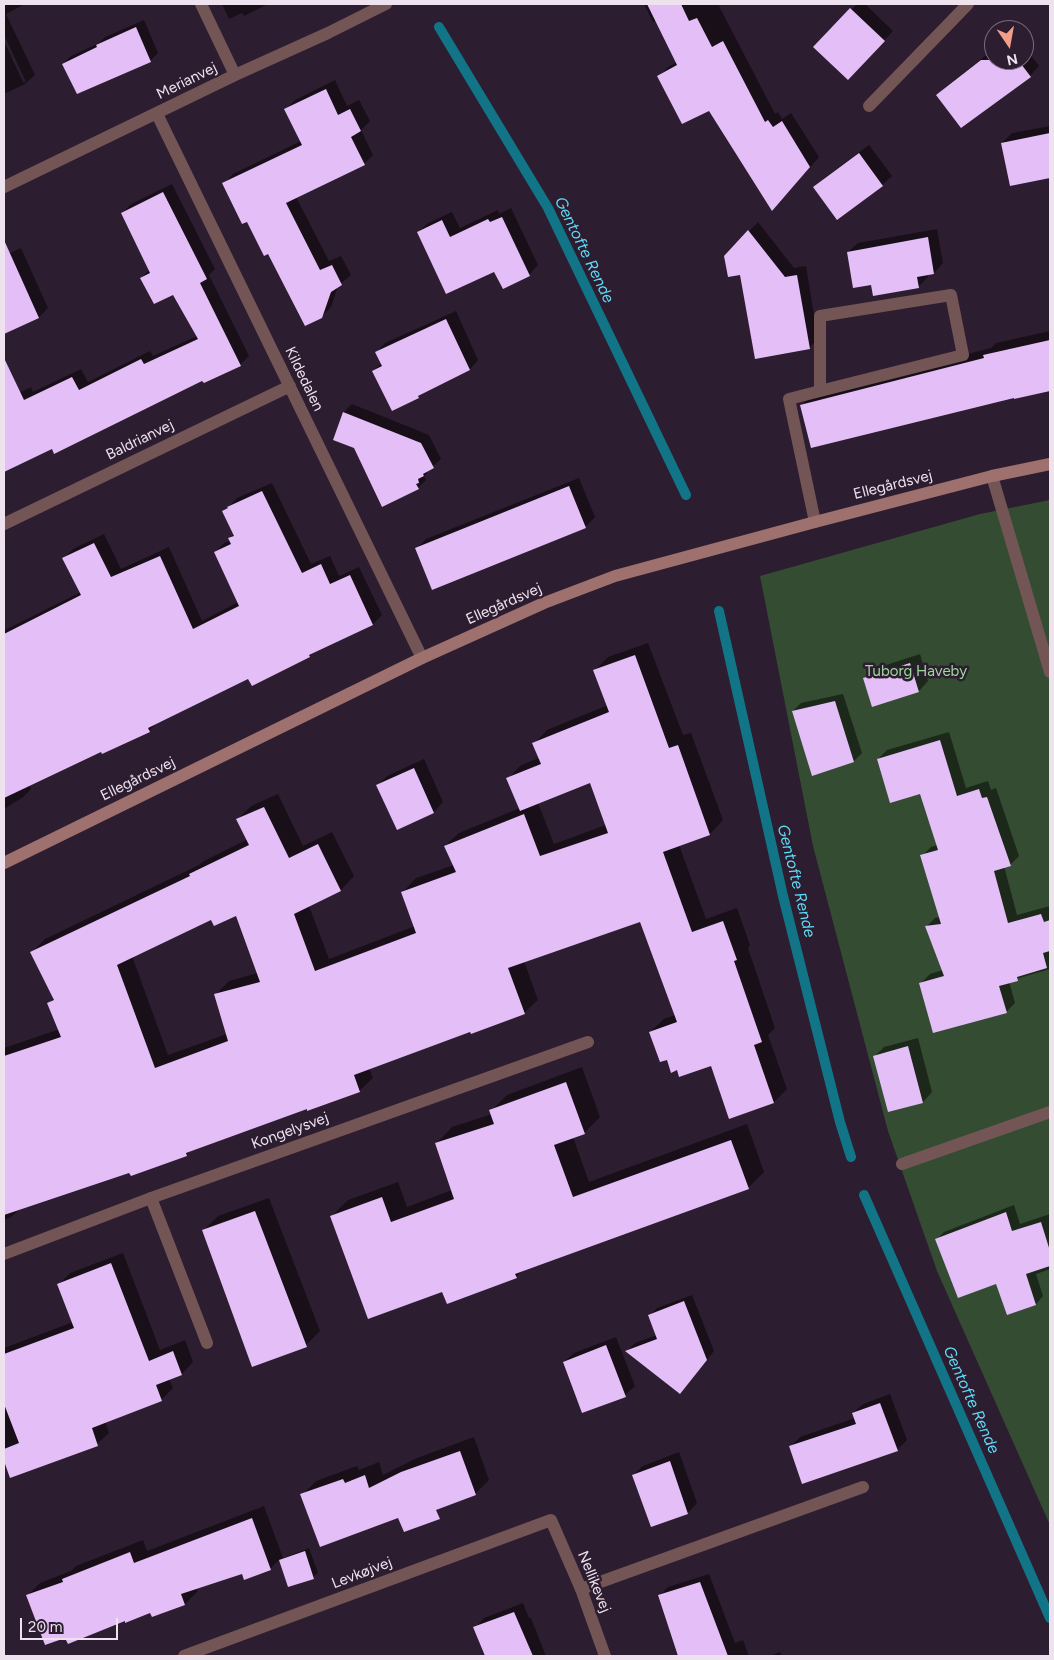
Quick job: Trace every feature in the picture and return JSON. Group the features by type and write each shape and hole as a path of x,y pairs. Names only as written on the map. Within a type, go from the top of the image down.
{"street":[{"path":"201,4 235,75"},
{"name":"Merianvej","path":"4,187 386,4"},
{"path":"869,106 968,4"},
{"name":"Kildedalen","path":"157,114 422,658"},
{"path":"815,522 789,399 963,355 951,296 820,316 820,391"},
{"name":"Baldrianvej","path":"4,524 290,386"},
{"name":"Ellegårdsvej","path":"4,863 422,658 544,603 615,576 992,476 1050,464"},
{"path":"992,476 1050,672"},
{"name":"Kongelysvej","path":"4,1254 151,1198 588,1042"},
{"path":"902,1164 1050,1112"},
{"path":"151,1198 207,1343"},
{"path":"581,1589 863,1487"},
{"name":"Nellikevej","path":"551,1520 581,1589 605,1656"},
{"name":"Levkøjvej","path":"184,1656 551,1520"}],"green space":[{"name":"Tuborg Haveby","path":"1050,500 1050,1525 937,1271 888,1131 813,846 760,576 980,514"}],"building":[{"path":"647,4 681,4 689,21 697,18 712,47 723,41 765,122 768,120 773,127 782,121 810,167 772,211 709,111 682,124 657,76 677,65"},
{"path":"850,8 885,41 848,80 813,47"},
{"path":"136,27 151,62 77,94 62,64 97,47 96,45"},
{"path":"981,60 984,60 984,70 1026,70 1031,77 961,128 936,95"},
{"path":"326,89 338,115 350,109 361,131 351,137 365,165 286,203 320,270 332,265 342,285 331,292 322,318 305,326 268,254 264,256 247,222 242,224 222,183 302,145 284,109"},
{"path":"1050,133 1050,178 1010,186 1001,143"},
{"path":"859,153 883,186 837,220 813,187"},
{"path":"163,192 207,279 200,283 241,366 204,383 202,381 54,454 52,449 4,472 4,358 24,400 72,377 79,390 141,359 144,364 198,339 173,295 154,304 140,278 150,273 121,213"},
{"path":"502,217 530,276 503,289 494,272 446,294 417,232 442,220 450,237 488,219 490,222"},
{"path":"748,230 785,277 797,275 810,349 755,359 740,275 728,277 724,256"},
{"path":"928,237 934,274 917,277 919,288 873,296 871,285 853,288 847,252"},
{"path":"4,240 39,318 4,334"},
{"path":"446,319 470,370 392,411 372,371 382,366 375,352"},
{"path":"1050,340 1050,391 1014,398 811,448 800,405 984,358 983,355"},
{"path":"343,412 421,443 434,468 418,479 419,483 416,484 419,489 382,507 354,448 333,440"},
{"path":"569,486 586,528 432,590 415,548"},
{"path":"262,491 302,573 321,564 330,584 350,575 373,625 309,655 310,657 252,686 248,679 148,728 150,732 102,754 101,752 4,798 4,634 81,595 62,558 94,543 111,577 160,556 193,629 239,606 214,552 231,544 228,538 234,536 222,511"},
{"path":"635,655 669,748 678,745 710,835 663,852 692,932 723,921 737,960 734,961 762,1042 754,1045 774,1103 729,1119 711,1066 679,1077 677,1070 671,1073 667,1060 660,1062 649,1032 677,1022 640,922 508,968 525,1014 471,1034 470,1032 354,1075 360,1092 186,1153 187,1156 131,1176 129,1173 4,1215 4,1056 61,1037 47,1003 54,1000 30,952 190,876 189,874 249,845 236,819 264,807 289,858 318,844 341,891 294,914 315,971 416,933 401,892 456,872 444,846 524,814 540,856 608,833 590,783 520,811 506,778 541,764 532,743 609,712 593,670","holes":["236,916 260,982 214,994 228,1041 155,1068 117,965 211,920 214,926"]},
{"path":"910,663 919,692 872,707 863,678"},
{"path":"835,701 854,762 812,776 792,711"},
{"path":"940,740 957,796 979,789 982,798 987,797 1011,866 994,871 1008,923 1041,914 1044,922 1050,920 1050,951 1043,953 1047,968 1017,977 1018,981 999,986 1007,1013 933,1033 919,983 944,976 925,926 941,924 920,855 938,850 920,794 890,803 877,759"},
{"path":"414,768 434,813 397,830 376,785"},
{"path":"908,1046 923,1103 888,1112 873,1056"},
{"path":"566,1082 585,1134 554,1145 573,1197 731,1140 749,1189 515,1274 517,1278 447,1304 442,1292 368,1319 330,1216 382,1197 391,1222 454,1199 435,1143 494,1124 489,1110"},
{"path":"255,1211 307,1347 252,1367 202,1230"},
{"path":"1006,1212 1012,1231 1041,1222 1050,1251 1050,1266 1026,1274 1036,1305 1007,1315 996,1284 958,1298 935,1239"},
{"path":"111,1263 149,1361 173,1351 182,1375 156,1385 162,1401 92,1428 98,1446 10,1478 4,1461 4,1449 19,1443 4,1404 4,1354 74,1328 57,1284"},
{"path":"684,1301 707,1360 680,1394 625,1351 657,1339 648,1315"},
{"path":"606,1345 626,1397 582,1413 563,1362"},
{"path":"880,1403 898,1451 802,1484 789,1446 856,1424 852,1413"},
{"path":"460,1451 476,1495 436,1510 440,1519 404,1532 398,1518 320,1547 300,1494 343,1479 345,1483 365,1475 369,1488 401,1472"},
{"path":"670,1461 688,1514 651,1527 632,1475"},
{"path":"252,1518 271,1570 244,1580 242,1574 181,1594 185,1605 152,1617 150,1613 125,1623 125,1621 68,1644 65,1638 45,1645 26,1595 63,1582 62,1579 130,1552 134,1563"},
{"path":"305,1551 314,1579 288,1587 279,1560"},
{"path":"700,1582 728,1656 678,1656 658,1595"},
{"path":"514,1612 533,1656 485,1656 473,1627"}],"waterway":[{"name":"Gentofte Rende","path":"439,27 548,208 686,495"},
{"name":"Gentofte Rende","path":"719,611 783,896 840,1122 851,1157"},
{"name":"Gentofte Rende","path":"864,1195 1050,1618"}]}
